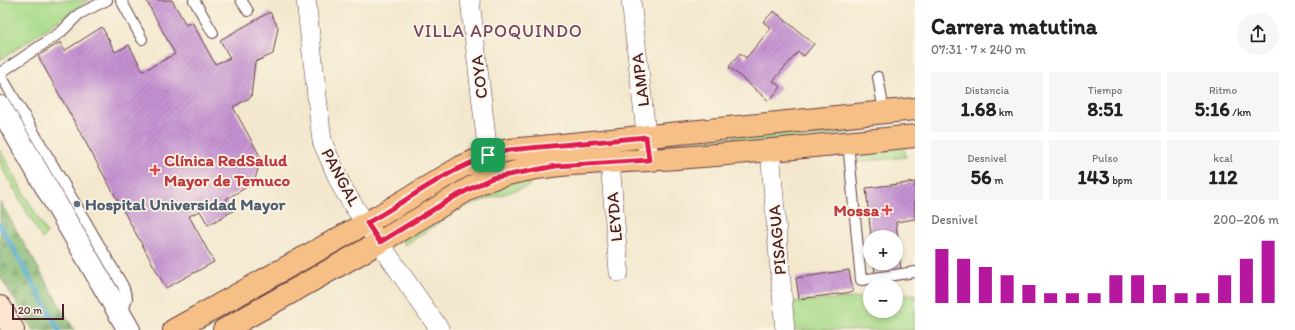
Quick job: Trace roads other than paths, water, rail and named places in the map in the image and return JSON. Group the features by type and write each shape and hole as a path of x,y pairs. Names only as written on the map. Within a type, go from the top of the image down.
{"main road":[{"path":"174,330 367,223 444,176 488,155 522,149 915,108"},
{"path":"884,112 887,139"},
{"path":"224,330 380,242 454,197 492,178 556,166 770,150 915,136"},
{"path":"0,307 13,330"}],"street":[{"name":"PANGAL","path":"306,0 322,141 341,184 440,330"},
{"name":"COYA","path":"470,0 488,155"},
{"name":"LAMPA","path":"631,0 649,160"},
{"path":"0,107 24,132 83,233 125,324"},
{"name":"PISAGUA","path":"770,150 785,330"},
{"name":"LEYDA","path":"610,162 619,272"}],"lane":[{"path":"24,132 0,74 61,32 79,14 107,0"},
{"path":"121,0 142,39"},
{"path":"194,0 213,33"},
{"path":"241,0 248,12"},
{"path":"878,77 884,112"},
{"path":"848,143 861,280 915,272"}],"waterway":[{"path":"0,225 59,330"}],"place":[{"name":"Clínica RedSalud Mayor de Temuco","path":"155,170"},
{"name":"Hospital Universidad Mayor","path":"77,204"},
{"name":"Mossa","path":"887,210"}],"district":[{"name":"VILLA APOQUINDO","path":"498,31"}]}
